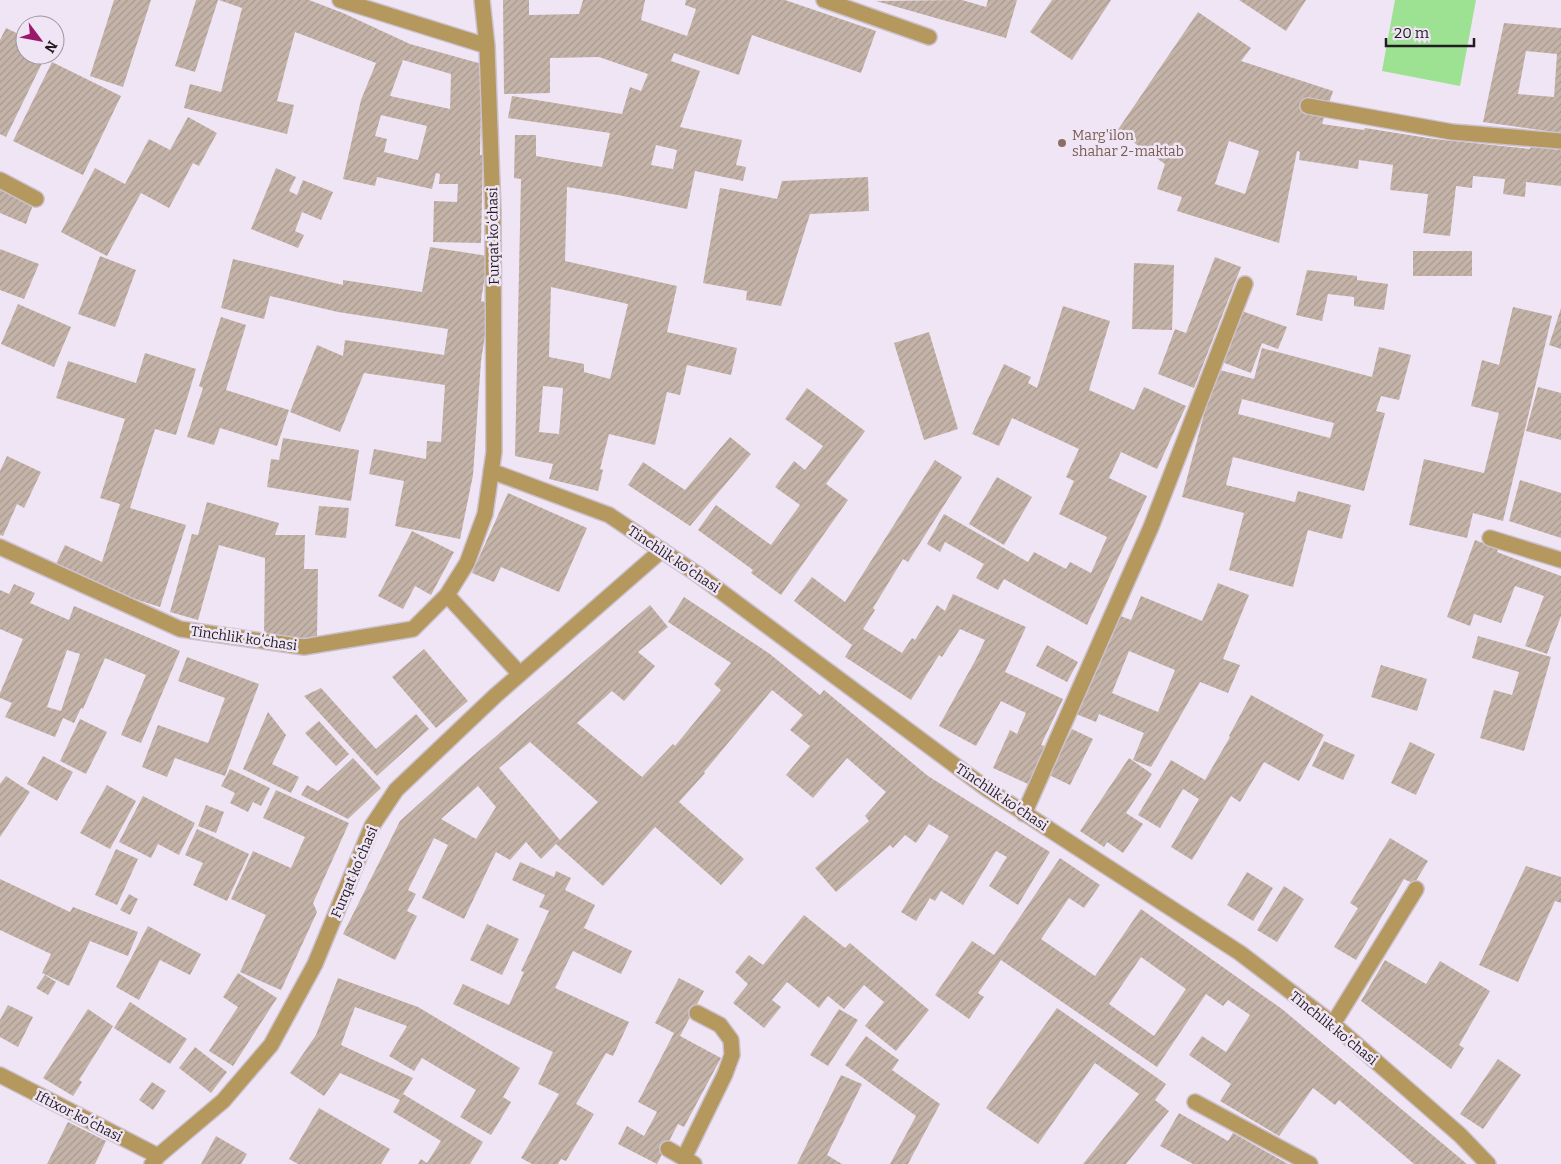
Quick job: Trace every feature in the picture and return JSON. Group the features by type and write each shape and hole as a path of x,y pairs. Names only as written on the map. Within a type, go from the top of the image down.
{"street":[{"path":"340,0 487,46"},
{"name":"Furqat koʻchasi","path":"482,0 487,46 493,212 494,452 491,471"},
{"path":"824,0 929,37"},
{"path":"1308,106 1452,132 1561,141"},
{"path":"0,180 36,199"},
{"path":"1024,814 1151,527 1245,284"},
{"name":"Tinchlik ko'chasi","path":"491,471 609,515 662,550 987,789 1240,953 1333,1024 1460,1135 1488,1164"},
{"name":"Tinchlik koʻchasi","path":"0,547 180,629 304,647 412,629 447,595 467,563 485,514 491,471"},
{"path":"1490,538 1561,560"},
{"name":"Furqat koʻchasi","path":"155,1160 223,1101 271,1045 315,964 372,826 396,790 520,674 662,550"},
{"path":"447,595 520,674"},
{"path":"1333,1024 1416,889"},
{"path":"668,1149 689,1161 732,1055 731,1040 720,1025 697,1013"},
{"name":"Iftixor koʻchasi","path":"0,1075 155,1160"},
{"path":"1195,1102 1310,1164"}],"green space":[{"path":"1395,0 1476,0 1460,86 1382,71"}],"building":[{"path":"114,0 151,0 123,87 90,76"},
{"path":"196,0 218,0 195,72 175,66"},
{"path":"219,0 309,0 343,13 410,44 482,64 480,155 483,155 481,243 433,242 434,201 457,202 458,184 439,184 440,174 436,173 432,189 377,177 375,186 343,179 361,100 376,63 295,32 277,101 294,105 287,134 184,108 190,84 221,92 242,8","holes":["403,60 451,74 450,109 390,96","381,115 427,126 418,160 384,152 387,139 375,136"]},
{"path":"503,0 529,0 529,15 579,14 583,0 645,0 641,20 687,36 696,9 685,5 686,0 785,0 876,31 861,73 752,35 739,75 674,53 671,61 700,71 680,127 742,140 736,165 746,167 743,181 695,171 687,209 567,187 565,261 677,286 667,332 737,348 731,375 687,365 680,395 667,392 655,445 609,434 600,469 603,470 598,491 549,479 553,464 515,456 521,179 514,178 515,135 536,135 536,156 602,167 610,133 508,118 512,96 622,114 630,87 641,91 648,74 599,57 550,58 550,93 504,94","holes":["656,145 677,150 673,169 651,165","551,287 628,304 610,379 584,372 584,364 549,357","543,386 563,388 559,434 539,432"]},
{"path":"962,0 986,7 988,0 1017,0 1006,38 876,1"},
{"path":"1052,0 1111,0 1072,60 1030,32"},
{"path":"1239,0 1306,0 1286,31"},
{"path":"1198,12 1251,48 1241,61 1333,91 1322,124 1364,130 1365,128 1434,139 1530,149 1531,147 1561,150 1561,186 1526,182 1525,197 1503,194 1505,179 1473,176 1472,188 1456,186 1450,236 1423,233 1428,194 1390,190 1393,165 1359,160 1358,169 1299,160 1300,152 1297,151 1279,243 1177,211 1182,197 1157,189 1165,164 1117,131","holes":["1229,141 1259,151 1245,194 1215,184"]},
{"path":"1504,23 1561,28 1561,133 1483,122","holes":["1526,51 1557,54 1554,97 1518,94"]},
{"path":"6,28 15,32 15,65 41,65 6,137 0,134 0,40"},
{"path":"51,65 58,65 121,96 83,175 13,141"},
{"path":"188,117 217,133 199,166 193,163 169,208 141,193 107,256 61,232 95,168 125,184 149,139 170,150"},
{"path":"276,168 296,177 289,191 297,195 303,180 333,192 321,220 302,212 295,231 304,235 298,248 251,229"},
{"path":"868,177 869,211 810,214 781,306 746,300 747,291 703,283 720,188 777,199 782,181"},
{"path":"0,188 34,202 26,224 0,213"},
{"path":"430,247 488,256 481,301 490,303 481,361 473,475 460,539 395,526 404,481 369,474 374,449 426,459 427,441 441,442 445,385 364,373 340,432 290,412 317,345 343,356 345,340 444,355 448,329 338,312 270,296 264,319 221,308 233,259 343,285 343,280 422,292"},
{"path":"0,249 39,264 24,299 0,290"},
{"path":"1413,251 1472,251 1472,276 1413,276"},
{"path":"100,256 136,270 115,327 78,314"},
{"path":"1215,257 1241,267 1194,388 1158,374 1175,329 1186,333"},
{"path":"1134,263 1174,265 1172,330 1132,329"},
{"path":"1307,270 1357,276 1357,280 1388,284 1384,310 1354,306 1354,297 1328,294 1322,321 1296,315"},
{"path":"18,304 71,327 54,367 1,344"},
{"path":"1063,306 1110,321 1089,390 1134,410 1144,387 1186,406 1157,469 1121,452 1109,478 1147,496 1087,625 1004,579 998,590 976,578 984,564 945,542 940,552 927,544 944,514 1028,562 1034,552 1066,569 1070,562 1091,573 1107,537 1059,514 1074,481 1066,477 1079,449 1012,418 999,446 972,434 1004,364 1031,377 1028,383 1037,388"},
{"path":"1513,307 1552,316 1503,521 1473,513 1467,538 1409,525 1424,459 1484,473 1499,413 1471,406 1482,360 1499,365"},
{"path":"1561,308 1561,349 1549,345"},
{"path":"1242,311 1287,327 1278,349 1262,343 1251,373 1222,362"},
{"path":"221,317 246,325 226,390 289,410 277,446 220,428 214,445 187,437 203,388 199,386"},
{"path":"929,332 958,429 924,440 894,343"},
{"path":"1379,347 1411,355 1399,400 1381,396 1376,411 1385,413 1364,491 1233,457 1226,485 1295,502 1298,491 1351,505 1342,539 1308,530 1293,587 1229,570 1244,513 1182,497 1216,369 1254,379 1262,348 1372,377","holes":["1242,399 1334,423 1330,438 1238,414"]},
{"path":"145,353 196,369 176,435 155,429 130,508 186,525 160,607 94,586 54,568 65,545 102,562 120,504 100,498 125,419 56,398 68,361 136,383"},
{"path":"1538,387 1561,393 1561,440 1526,431"},
{"path":"807,388 865,431 826,484 848,500 781,595 751,573 753,570 698,530 716,505 771,545 800,505 775,487 794,461 805,470 823,446 785,419"},
{"path":"730,437 751,454 690,526 628,485 643,462 685,490"},
{"path":"283,438 359,450 351,501 267,487 271,459 279,460"},
{"path":"7,456 41,472 24,508 17,504 3,536 0,535 0,471"},
{"path":"935,460 962,477 908,562 903,559 873,608 875,610 863,629 902,653 912,638 915,640 937,605 945,611 953,594 1026,627 1005,672 1063,699 1041,745 1045,746 1028,784 993,768 1010,730 1017,734 1026,713 1001,701 976,746 939,726 985,640 960,629 942,657 939,655 911,700 845,657 852,645 794,601 812,577 845,602"},
{"path":"997,477 1032,497 1004,545 969,524"},
{"path":"1520,480 1561,493 1561,538 1509,521"},
{"path":"508,493 587,528 559,592 501,567 494,582 472,573"},
{"path":"207,502 279,523 275,535 305,535 304,569 318,569 317,639 264,638 265,558 219,545 198,620 170,612 192,534 198,535"},
{"path":"319,506 349,508 346,538 315,535"},
{"path":"412,531 454,552 431,595 415,586 403,609 378,596"},
{"path":"1475,540 1498,549 1497,552 1561,576 1561,616 1547,654 1525,646 1544,596 1515,586 1501,623 1474,614 1470,626 1447,617"},
{"path":"1218,583 1249,595 1223,659 1240,665 1228,693 1200,682 1151,767 1133,760 1144,733 1099,714 1096,722 1076,714 1118,615 1131,620 1141,596 1202,621","holes":["1129,651 1175,670 1158,712 1112,693"]},
{"path":"14,584 35,593 30,603 69,620 74,606 180,651 141,743 121,735 146,675 105,658 83,709 81,708 74,723 63,718 55,737 5,717 12,703 0,698 0,693 23,639 0,629 0,590 9,594","holes":["67,650 80,654 61,711 47,707"]},
{"path":"684,597 770,654 820,695 824,690 928,776 1050,852 1018,905 989,886 1007,857 996,851 963,905 941,891 935,901 930,898 916,921 901,912 949,836 929,824 916,843 905,835 893,848 890,845 836,892 815,868 869,821 865,816 886,792 847,758 813,798 786,775 810,746 790,730 803,715 772,690 679,802 744,859 721,885 655,827 603,886 556,844 541,859 526,842 510,860 496,852 464,919 422,898 448,845 434,838 408,890 416,894 407,911 417,916 395,960 343,934 400,821 461,766 650,605 668,627 638,652 655,666 624,701 612,691 577,723 642,777 673,744 675,746 721,690 714,684 731,663 668,622","holes":["530,742 598,802 560,840 499,768","478,786 496,807 476,839 441,819"]},
{"path":"1478,636 1551,657 1524,751 1480,738 1494,690 1512,695 1519,672 1472,658"},
{"path":"1047,645 1078,662 1067,682 1036,666"},
{"path":"424,649 468,701 436,728 392,677"},
{"path":"187,657 259,684 225,776 175,758 167,777 142,767 158,725 208,743 225,698 178,681"},
{"path":"1381,665 1427,679 1417,711 1371,697"},
{"path":"321,688 376,749 416,714 429,729 377,776 304,696"},
{"path":"1251,695 1324,735 1299,781 1264,762 1240,802 1231,796 1192,860 1171,847 1199,799 1183,789 1160,828 1138,815 1171,760 1205,780 1230,737"},
{"path":"268,712 286,735 272,764 299,777 291,793 243,769"},
{"path":"80,719 107,732 86,774 60,761"},
{"path":"319,721 349,754 336,766 305,733"},
{"path":"1072,729 1093,739 1070,785 1049,775"},
{"path":"1324,741 1355,755 1343,780 1312,766"},
{"path":"1410,742 1435,754 1416,795 1391,783"},
{"path":"43,756 73,772 57,801 27,784"},
{"path":"353,758 381,788 348,819 301,795 307,785 318,791"},
{"path":"1129,758 1152,774 1126,813 1143,824 1123,853 1107,842 1104,847 1080,831"},
{"path":"230,769 270,788 261,806 253,802 248,812 230,803 235,793 221,786"},
{"path":"6,776 30,792 0,837 0,784"},
{"path":"107,785 136,801 110,849 80,833"},
{"path":"276,790 349,823 313,903 317,912 281,990 240,972 266,915 231,899 253,851 291,868 305,837 263,818"},
{"path":"143,796 195,823 179,855 158,844 151,858 119,842"},
{"path":"206,805 224,812 216,833 198,826"},
{"path":"197,829 249,854 227,901 193,885 203,863 185,855"},
{"path":"1390,838 1428,861 1414,884 1404,879 1356,960 1334,947 1358,908 1350,903"},
{"path":"116,849 138,859 117,905 95,895"},
{"path":"1060,858 1100,885 1084,908 1069,898 1041,939 1095,976 1141,909 1282,1009 1467,1164 1414,1164 1339,1100 1335,1105 1313,1088 1279,1136 1220,1101 1231,1084 1189,1055 1202,1036 1226,1052 1250,1015 1228,1000 1223,1006 1206,994 1157,1067 1001,960 978,993 984,997 969,1019 935,995 972,941 994,955","holes":["1141,957 1186,989 1154,1036 1109,1004"]},
{"path":"520,862 554,877 556,871 571,878 565,890 595,905 584,928 632,951 621,974 573,951 555,988 629,1022 613,1056 606,1053 576,1104 594,1114 566,1161 561,1159 558,1164 532,1164 521,1158 559,1094 538,1084 553,1052 453,1004 463,984 509,1005 524,972 521,971 549,911 539,907 545,895 512,880"},
{"path":"1526,866 1561,877 1561,903 1555,901 1518,982 1479,965"},
{"path":"1247,872 1273,888 1253,921 1227,905"},
{"path":"0,879 70,912 73,907 138,932 128,956 90,941 69,986 42,973 51,954 0,930"},
{"path":"1284,886 1304,899 1277,942 1257,930"},
{"path":"129,894 138,899 130,915 120,910"},
{"path":"804,915 845,948 850,943 929,1010 896,1051 865,1026 884,1002 864,985 844,1009 828,996 819,1008 787,982 772,1000 781,1007 764,1028 733,1003 748,984 735,972 749,955 763,965"},
{"path":"487,924 519,939 502,975 470,960"},
{"path":"148,926 201,954 190,975 160,960 139,1000 116,987"},
{"path":"1385,960 1426,984 1440,961 1490,991 1459,1045 1464,1048 1451,1069 1361,1001"},
{"path":"238,973 277,998 233,1066 209,1051 238,1007 223,997"},
{"path":"45,975 56,982 48,995 36,988"},
{"path":"338,978 418,1007 520,1068 503,1097 511,1102 491,1135 460,1117 476,1090 422,1058 414,1071 389,1056 407,1026 355,1007 341,1045 413,1078 403,1094 483,1142 470,1164 418,1164 421,1159 427,1163 441,1141 393,1112 400,1100 340,1073 324,1096 290,1073 316,1035"},
{"path":"679,978 704,991 680,1036 721,1058 684,1127 678,1124 657,1164 618,1144 627,1126 644,1136 657,1112 638,1102 674,1033 655,1023"},
{"path":"130,1002 187,1039 170,1064 114,1028"},
{"path":"8,1005 33,1017 18,1047 0,1037 0,1020"},
{"path":"1057,1008 1166,1084 1155,1100 1169,1111 1126,1164 1083,1164 1139,1094 1095,1063 1038,1144 986,1108"},
{"path":"88,1009 113,1026 79,1080 82,1082 73,1096 43,1078"},
{"path":"839,1009 858,1020 828,1066 810,1055"},
{"path":"866,1036 899,1060 892,1070 940,1104 908,1164 890,1164 916,1116 845,1065"},
{"path":"195,1047 227,1072 211,1093 179,1068"},
{"path":"1498,1059 1521,1075 1483,1129 1460,1114"},
{"path":"841,1075 862,1084 827,1155 842,1164 797,1164"},
{"path":"152,1082 166,1091 153,1110 139,1100"},
{"path":"319,1108 390,1149 381,1164 298,1164 289,1159"},
{"path":"1179,1113 1228,1141 1233,1133 1288,1164 1193,1164 1160,1146"},
{"path":"68,1122 106,1141 95,1164 47,1164"},
{"path":"216,1136 247,1154 241,1164 201,1164"}],"place":[{"name":"Marg'ilon shahar 2-maktab","path":"1062,143"}]}
